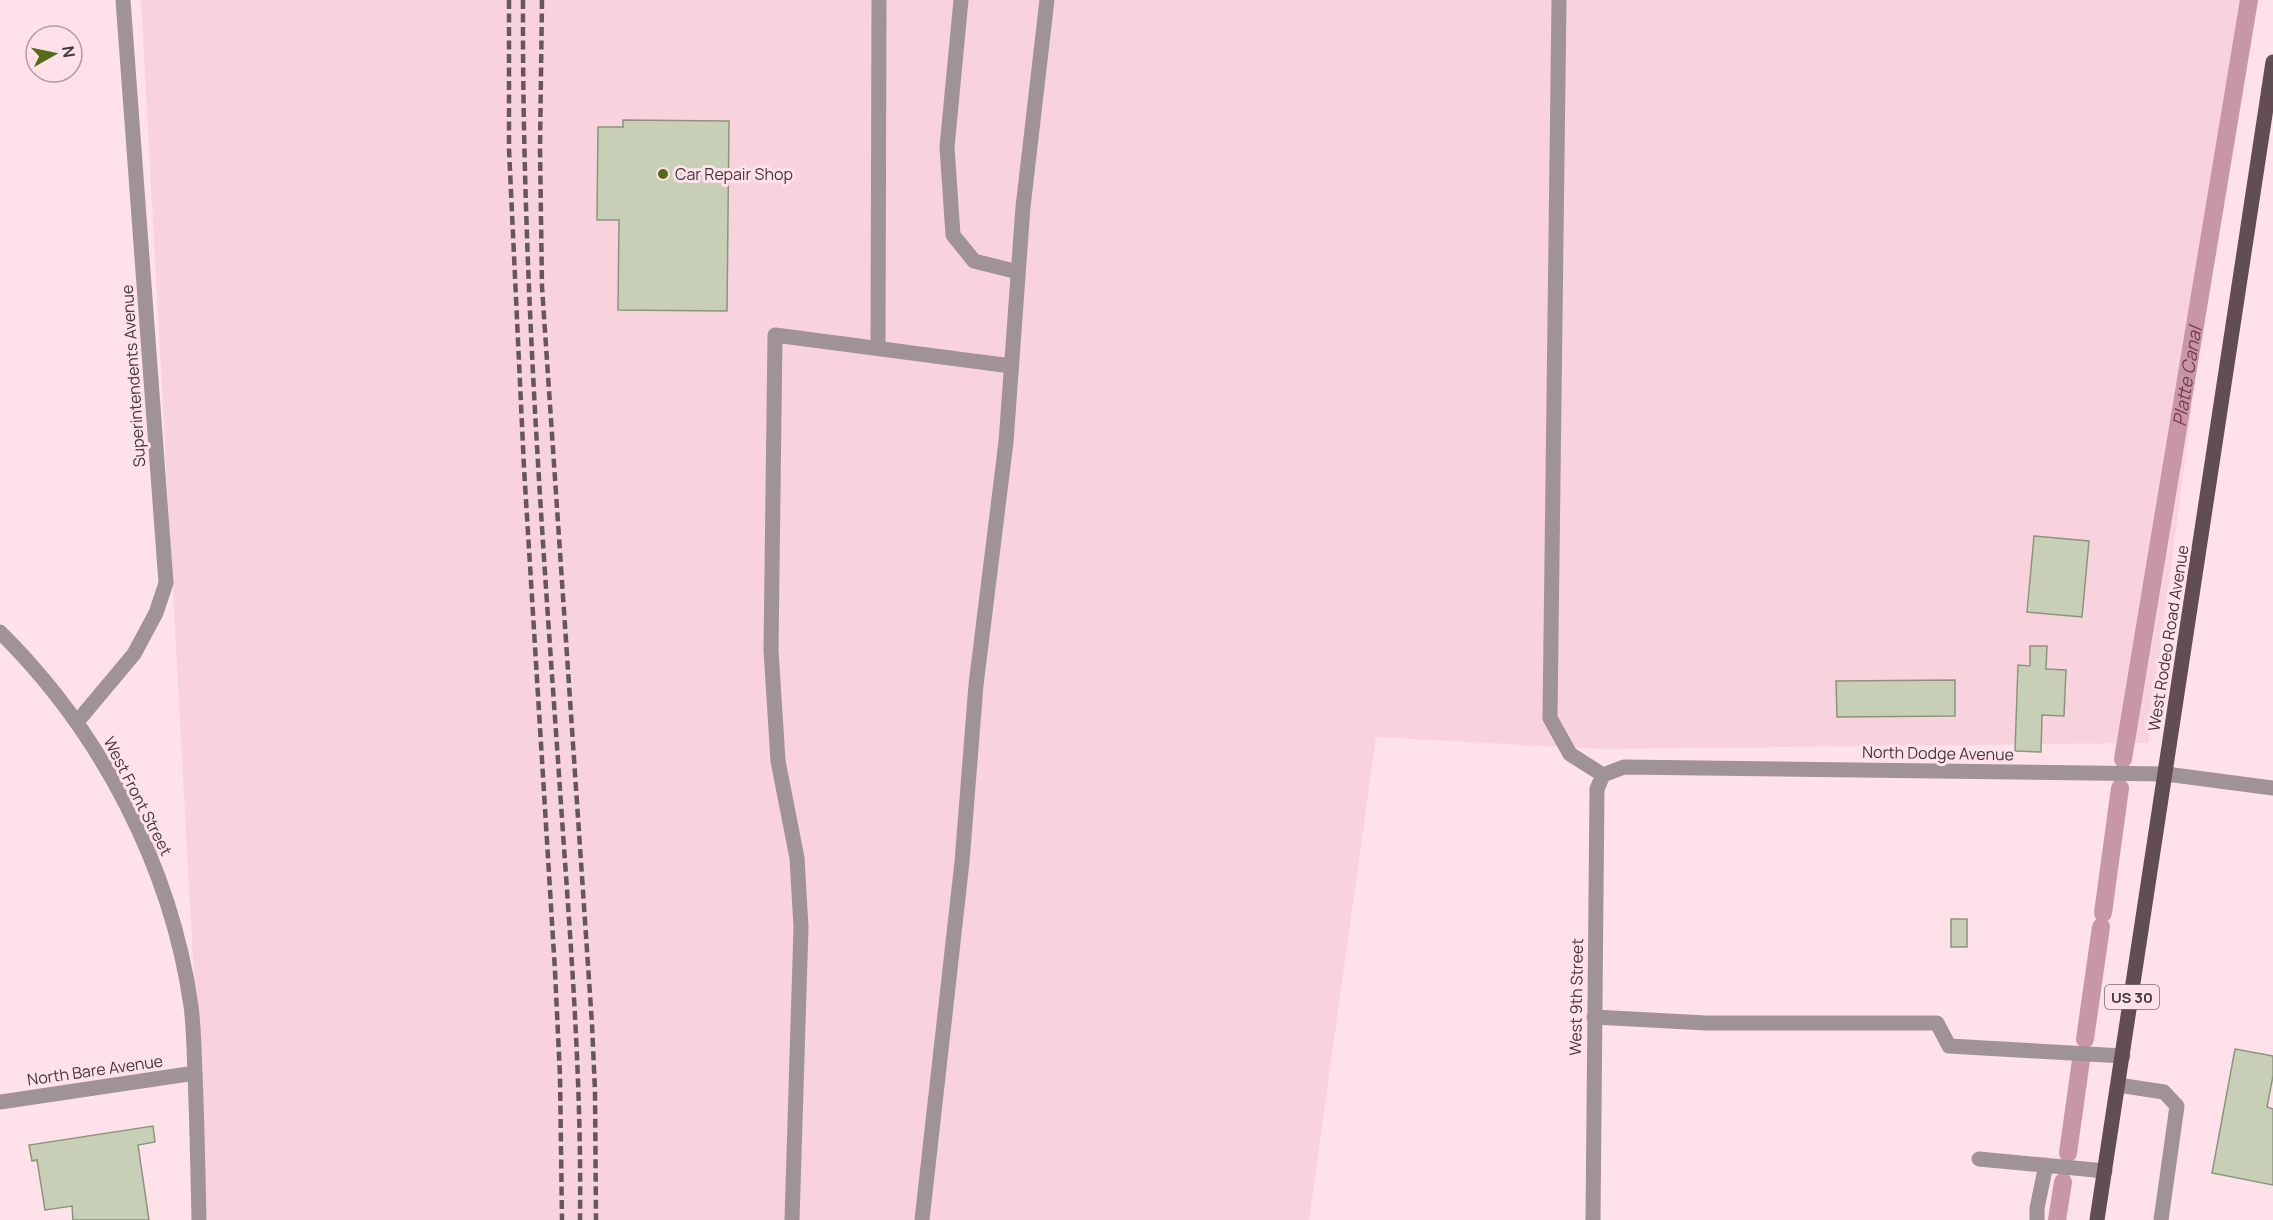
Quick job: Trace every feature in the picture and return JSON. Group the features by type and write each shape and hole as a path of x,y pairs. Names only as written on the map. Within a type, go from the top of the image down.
{"main road":[{"name":"West Rodeo Road Avenue","path":"2097,1220 2273,62"}],"street":[{"name":"Superintendents Avenue","path":"77,722 134,654 156,613 166,583 123,0"},
{"path":"878,348 879,0"},
{"path":"961,0 947,147 953,235 974,261 1018,272"},
{"path":"922,1220 962,862 976,685 1006,442 1023,207 1047,0"},
{"path":"1559,0 1550,718 1570,754 1603,775"},
{"path":"792,1220 801,927 797,858 778,761 771,650 776,335 1011,366"},
{"name":"West Front Street","path":"0,632 34,666 77,722 127,808 161,887 189,997 194,1038 199,1220"},
{"name":"North Dodge Avenue","path":"1603,775 1624,766 2166,774 2273,788"},
{"name":"West 9th Street","path":"1593,1220 1597,789 1603,775"},
{"path":"1594,1017 1706,1023 1937,1023 1949,1046 2123,1056"},
{"name":"North Bare Avenue","path":"0,1102 195,1074"},
{"path":"2118,1085 2164,1092 2177,1106 2162,1220"},
{"path":"1979,1159 2105,1171"},
{"path":"2037,1220 2037,1208 2046,1165"}],"shaded area":[{"path":"141,0 2245,0 2148,743 1601,749 1376,737 1309,1220 207,1220"}],"building":[{"name":"Car Repair Shop","path":"623,120 729,121 727,311 618,310 619,220 597,220 598,127 623,127"},
{"path":"2034,536 2089,541 2082,617 2027,612"},
{"path":"2030,646 2047,646 2046,669 2066,670 2064,716 2042,715 2041,752 2015,751 2018,665 2030,666"},
{"path":"1955,680 1955,716 1837,717 1836,681"},
{"path":"1951,919 1967,919 1967,947 1951,947"},
{"path":"2235,1049 2273,1056 2273,1076 2267,1107 2273,1109 2273,1185 2212,1173"},
{"path":"153,1126 155,1142 138,1145 149,1220 73,1220 72,1206 45,1210 37,1160 32,1161 29,1145"}],"waterway":[{"name":"Platte Canal","path":"2123,759 2249,0"},
{"path":"2103,913 2120,788"},
{"path":"2085,1039 2101,927"},
{"path":"2068,1153 2081,1060"},
{"name":"Platte Canal","path":"2057,1220 2063,1182"}],"railway":[{"path":"509,0 509,149 524,468 555,971 560,1076 562,1220"},
{"path":"523,0 523,95 529,285 539,475 574,990 579,1105 580,1220"},
{"path":"542,0 540,148 542,287 592,1024 596,1220"}],"place":[{"name":"Car Repair Shop","path":"663,174"}]}
